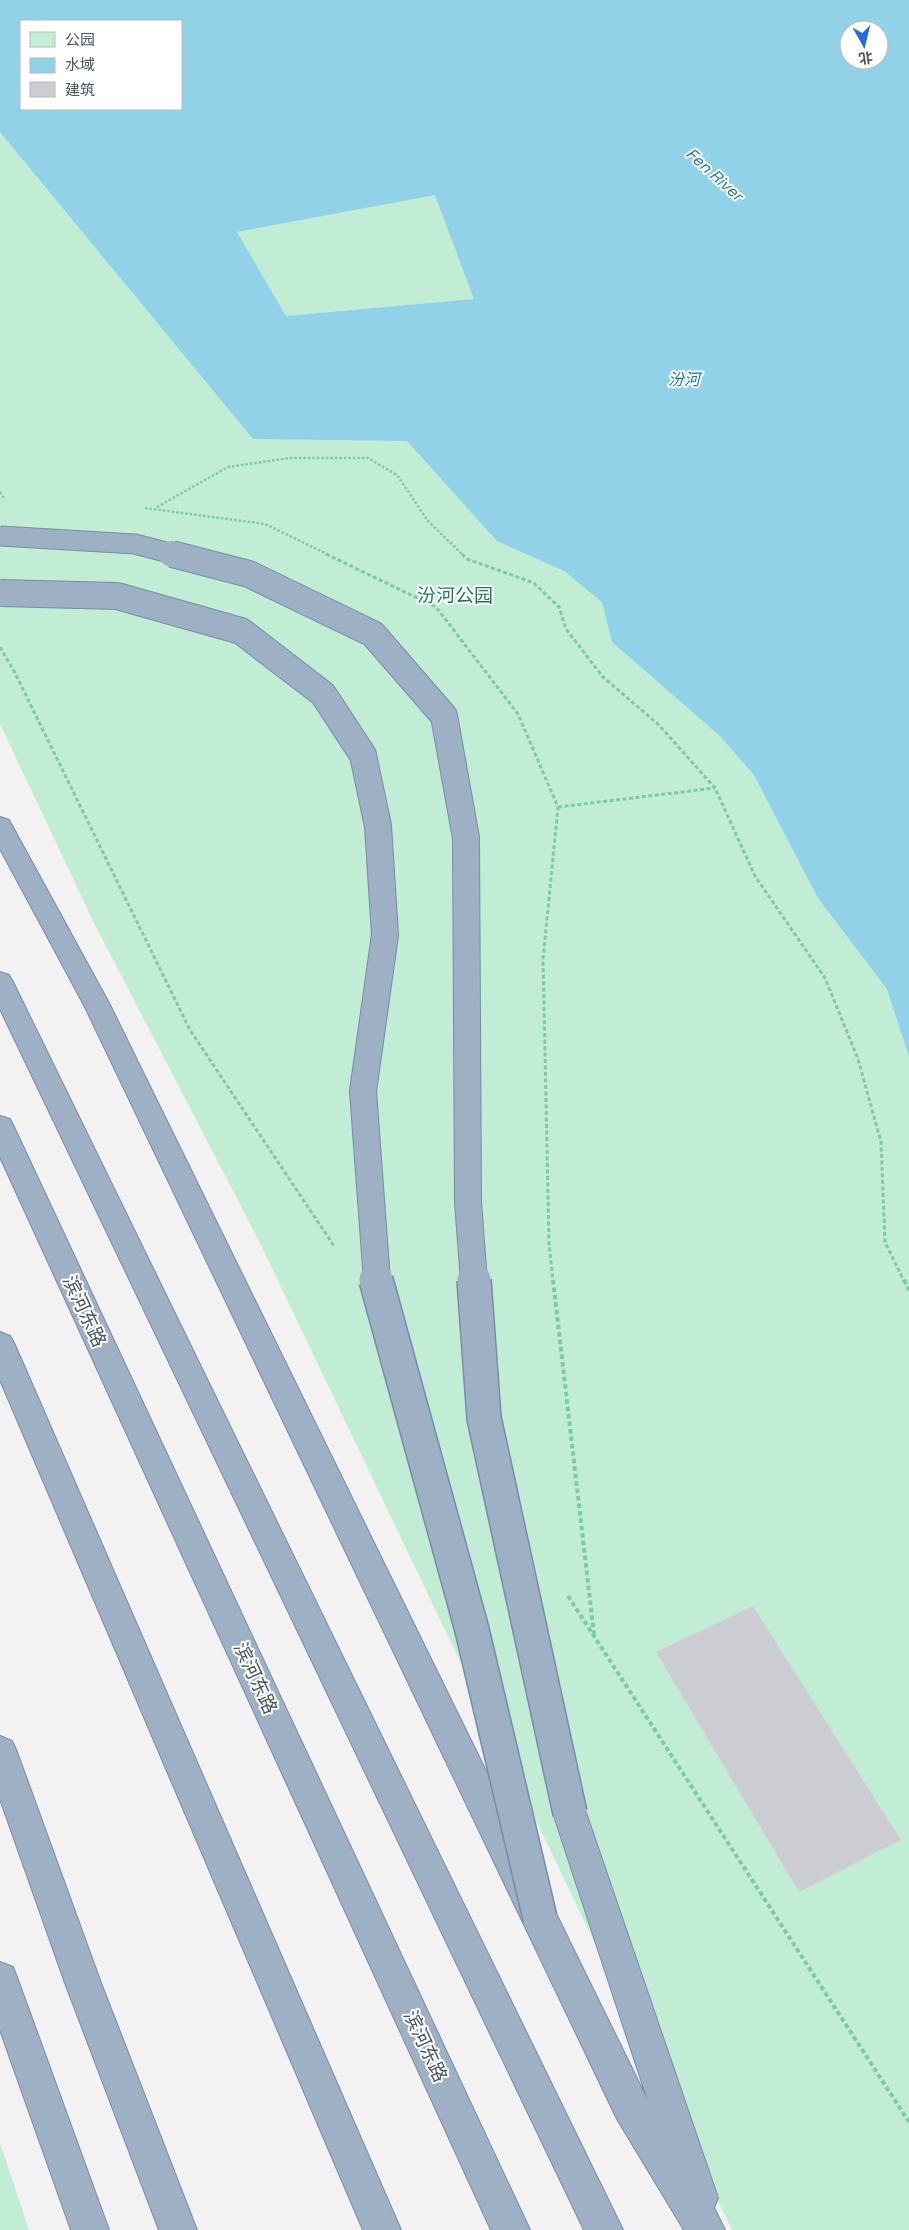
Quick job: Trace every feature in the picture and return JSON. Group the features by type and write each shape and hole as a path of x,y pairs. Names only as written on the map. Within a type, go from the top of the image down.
{"highway":[{"path":"0,536 134,544 248,574 373,634 444,716 466,838 468,1202 484,1418 570,1813 708,2230"},
{"path":"0,593 117,596 241,630 322,694 363,754 378,826 385,935 364,1092 376,1278 472,1630 540,1918"},
{"path":"0,826 97,1005 630,2106 708,2230"},
{"path":"0,982 604,2230"},
{"name":"滨河东路","path":"0,1127 511,2230"},
{"path":"0,1345 382,2230"},
{"path":"0,1752 83,1983 178,2230"},
{"path":"0,1980 90,2230"}],"path":[{"path":"156,508 228,467 290,458 368,458 397,475 428,521 467,559 534,583 559,608 566,629 602,677 659,725 715,788 755,876 825,978 858,1059 880,1142 885,1242 909,1290"},
{"path":"558,807 715,788"}],"green space":[{"name":"汾河公园","path":"0,0 909,0 909,2230 732,2230 258,1239 94,923 0,724"},
{"path":"0,2143 29,2230 0,2230"}],"water":[{"name":"汾河","path":"0,0 909,0 909,1057 887,989 818,898 754,775 720,736 612,642 602,602 564,571 497,541 407,441 253,439 0,132","holes":["435,195 474,299 286,316 237,232"]}],"building":[{"path":"753,1606 901,1840 799,1892 656,1652"}],"water label":[{"name":"Fen River","path":"715,174"}]}
